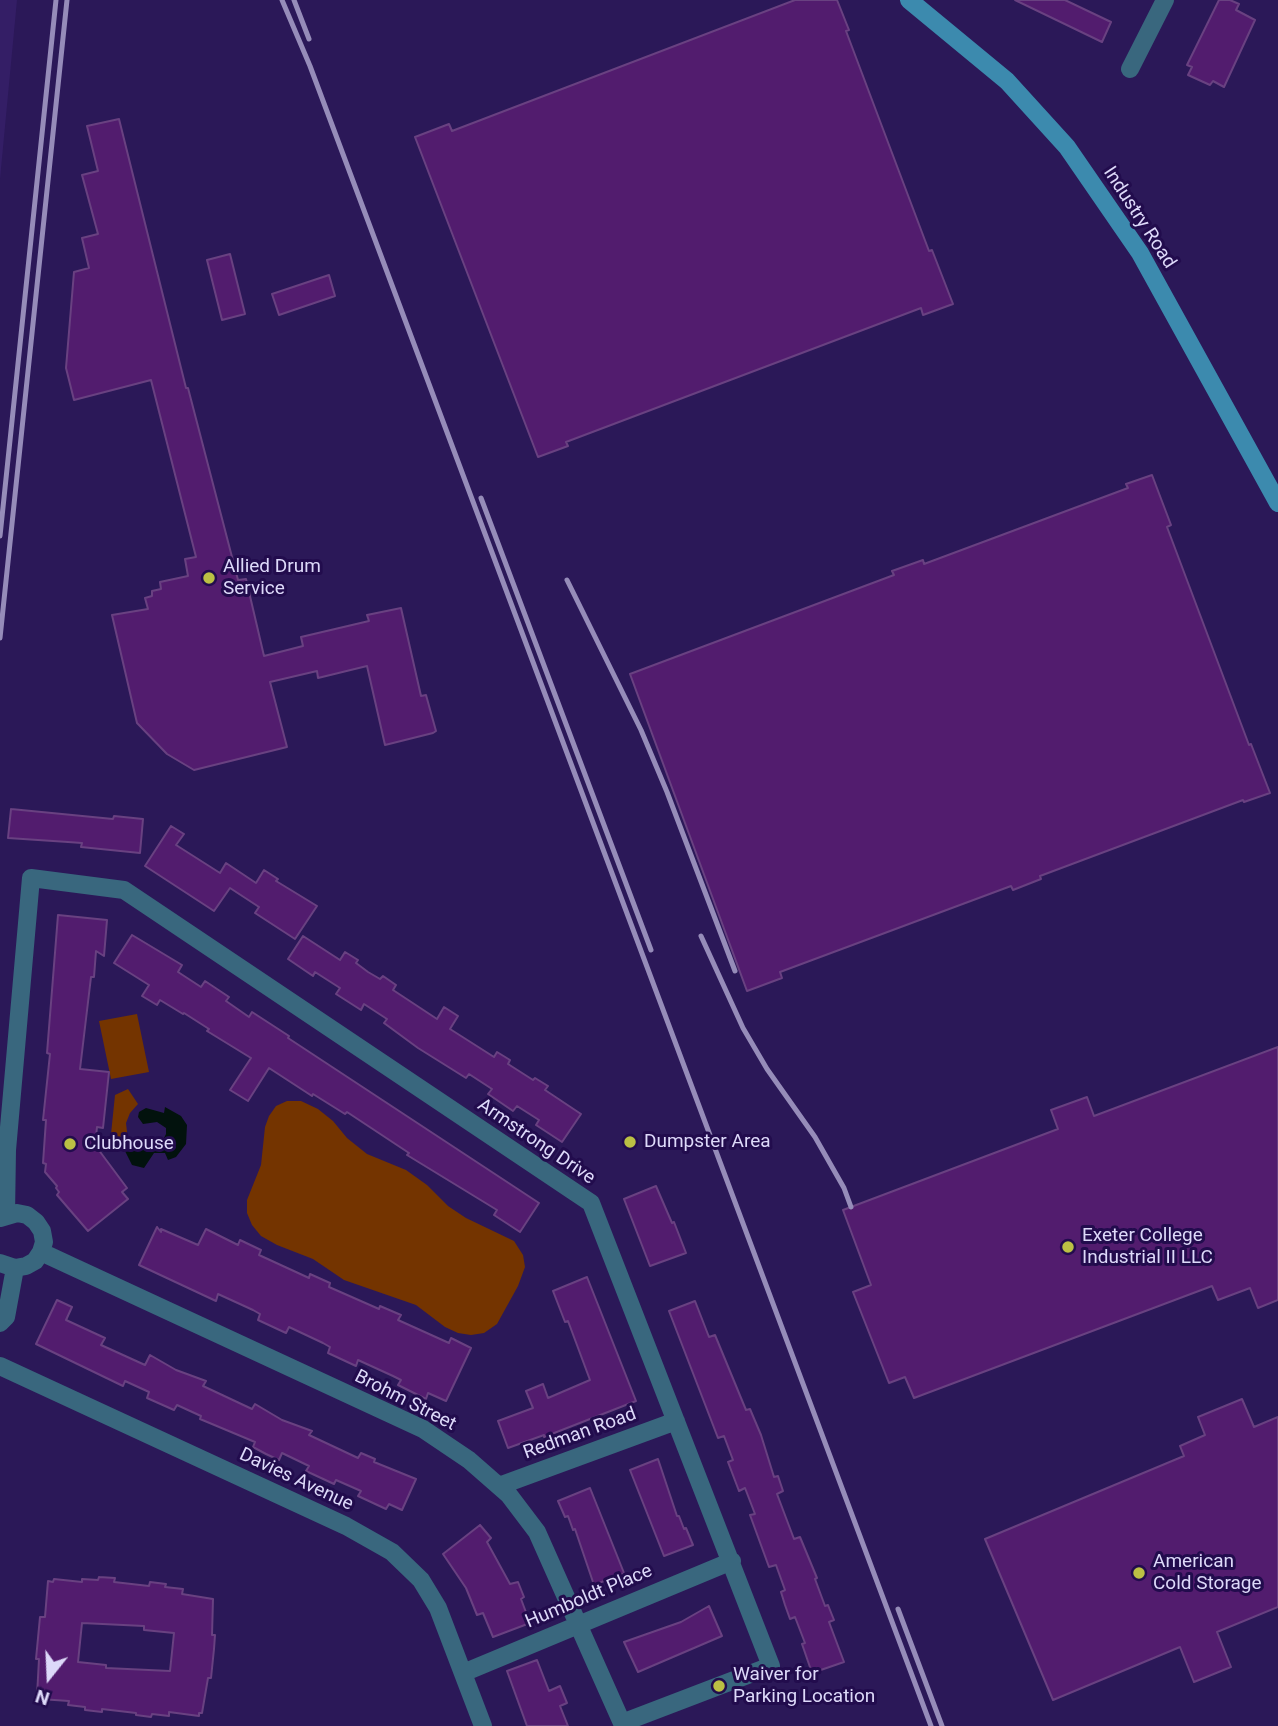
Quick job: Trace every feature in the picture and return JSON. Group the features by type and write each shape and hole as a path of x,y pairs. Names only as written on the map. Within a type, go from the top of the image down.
{"main road":[{"name":"Industry Road","path":"909,0 1007,81 1067,147 1140,253 1278,503"}],"street":[{"path":"1130,69 1165,0"},
{"name":"Armstrong Drive","path":"3,1217 31,878 124,890 591,1203 771,1666 622,1723"},
{"path":"0,1323 6,1317 7,1266 26,1266 35,1261 44,1242 42,1231 27,1215 17,1213 3,1217"},
{"name":"Brohm Street","path":"41,1252 423,1429 469,1460 509,1495 537,1532 622,1723"},
{"name":"Davies Avenue","path":"0,1366 346,1526 391,1552 421,1580 438,1608 483,1726"},
{"name":"Redman Road","path":"499,1486 676,1421"},
{"name":"Humboldt Place","path":"463,1672 732,1561"}],"shaded area":[{"path":"0,0 17,0 0,179"},
{"path":"137,1014 149,1072 111,1079 99,1021"},
{"path":"128,1089 138,1104 126,1123 128,1141 110,1144 115,1095"},
{"path":"287,1101 301,1101 318,1109 367,1154 406,1170 466,1218 514,1241 523,1255 525,1267 497,1324 484,1333 458,1333 445,1327 416,1305 344,1280 313,1259 261,1236 247,1213 247,1200 261,1165 265,1127 269,1116 276,1106"},
{"path":"165,1107 181,1116 187,1125 186,1144 176,1157 168,1160 165,1153 154,1153 144,1168 132,1165 124,1149 130,1149 142,1142 162,1142 166,1134 166,1128 157,1122 143,1124 138,1117 139,1112 146,1108 164,1113"}],"building":[{"path":"795,0 837,0 849,30 846,31 929,251 932,250 953,304 923,315 921,308 566,442 568,446 538,457 415,137 449,124 452,131"},
{"path":"1015,0 1065,0 1111,22 1102,42"},
{"path":"1219,0 1230,0 1239,4 1236,10 1255,20 1224,87 1213,81 1210,85 1188,75 1192,67 1187,65"},
{"name":"Allied Drum Service","path":"119,119 186,388 238,580 246,579 264,656 303,646 301,637 369,621 367,615 401,608 421,696 426,695 436,731 433,733 385,745 367,666 318,678 317,671 270,682 287,747 194,770 167,754 137,723 112,615 148,609 145,598 152,596 152,591 161,589 160,582 188,576 185,559 196,557 151,380 74,400 66,368 74,272 89,268 82,238 98,234 82,175 98,171 87,126"},
{"path":"230,254 245,314 222,320 207,260"},
{"path":"329,275 335,296 279,315 272,294"},
{"path":"1152,475 1171,525 1167,527 1249,745 1251,744 1270,793 1244,802 1243,800 1040,876 1041,879 1013,890 1011,886 780,972 782,978 747,991 630,674 894,575 892,571 923,560 924,564 1128,488 1126,484"},
{"path":"11,809 113,819 114,816 143,819 140,853 81,847 82,843 8,838"},
{"path":"171,826 184,834 176,845 220,873 226,863 256,883 264,870 278,879 276,881 317,906 295,939 255,913 259,907 230,888 214,911 145,866"},
{"path":"58,915 107,920 104,956 96,951 94,977 91,977 80,1069 109,1072 103,1128 97,1127 95,1145 127,1188 122,1192 128,1199 88,1231 57,1195 57,1186 45,1172 46,1164 43,1163 46,1120 43,1120 50,1054 47,1053"},
{"path":"132,935 182,965 178,972 201,987 205,981 229,997 226,1001 249,1017 252,1012 539,1203 520,1232 494,1215 497,1210 407,1155 409,1153 347,1112 345,1114 313,1094 312,1096 269,1068 248,1101 230,1090 251,1058 207,1031 209,1029 184,1013 160,1000 157,1005 142,996 149,985 114,963"},
{"path":"303,936 340,960 345,952 358,960 356,963 368,972 380,979 383,976 396,985 393,990 437,1019 444,1007 458,1016 450,1029 494,1057 497,1052 510,1060 508,1064 548,1086 545,1090 581,1114 562,1142 536,1125 539,1120 517,1106 513,1111 488,1094 492,1089 469,1074 466,1078 418,1048 384,1023 387,1019 364,1004 361,1010 336,994 340,988 315,972 313,976 288,959"},
{"name":"Exeter College Industrial II LLC","path":"1278,1047 1278,1300 1258,1308 1250,1288 1218,1300 1212,1286 914,1398 905,1377 889,1383 853,1292 871,1285 843,1210 1058,1129 1051,1110 1087,1097 1094,1116"},
{"path":"656,1186 686,1253 650,1266 624,1199"},
{"path":"157,1227 161,1232 161,1229 198,1245 206,1229 238,1245 240,1240 261,1250 259,1255 309,1278 310,1274 330,1283 329,1287 379,1309 380,1306 401,1315 398,1320 449,1343 451,1338 471,1348 446,1401 428,1393 426,1399 398,1385 401,1380 358,1360 356,1366 328,1353 330,1347 289,1327 286,1333 258,1320 260,1314 253,1310 218,1294 216,1301 139,1265"},
{"path":"587,1277 636,1401 508,1448 498,1421 533,1408 526,1391 543,1384 548,1398 590,1380 568,1321 565,1322 553,1291"},
{"path":"57,1300 72,1307 66,1320 105,1338 101,1345 145,1365 150,1355 176,1370 206,1381 203,1386 252,1409 255,1404 282,1420 312,1431 309,1435 358,1458 361,1453 375,1459 374,1462 416,1479 402,1510 389,1504 386,1509 358,1496 361,1491 336,1480 334,1484 306,1471 309,1466 282,1453 279,1460 253,1447 255,1442 200,1419 201,1416 177,1405 174,1410 147,1398 149,1392 125,1381 123,1386 36,1344"},
{"path":"695,1301 709,1337 715,1335 746,1410 750,1409 774,1477 778,1476 783,1491 777,1494 794,1539 800,1537 825,1606 828,1605 834,1620 829,1622 844,1662 812,1673 795,1617 790,1619 785,1605 781,1592 785,1590 776,1565 769,1567 750,1515 755,1514 745,1488 739,1491 728,1462 733,1460 724,1436 718,1438 669,1311"},
{"name":"American Cold Storage","path":"1242,1399 1254,1427 1278,1417 1278,1607 1217,1632 1231,1667 1194,1682 1180,1647 1053,1700 985,1539 1184,1456 1180,1446 1205,1435 1198,1417"},
{"path":"658,1459 677,1516 693,1545 664,1556 630,1470"},
{"path":"590,1488 624,1573 594,1585 575,1529 573,1530 568,1516 565,1517 558,1501"},
{"path":"480,1525 491,1538 487,1542 510,1584 518,1582 530,1623 493,1637 483,1613 477,1615 466,1588 443,1554"},
{"path":"99,1577 115,1578 114,1582 149,1586 150,1582 166,1584 165,1587 183,1589 182,1594 213,1599 212,1635 215,1635 211,1678 208,1678 202,1713 199,1713 199,1716 169,1712 169,1716 152,1714 151,1717 102,1709 102,1712 85,1710 85,1707 68,1705 69,1701 40,1699 40,1696 37,1696 39,1659 36,1659 40,1617 45,1617 48,1581 98,1580","holes":["82,1623 144,1626 144,1630 174,1633 170,1671 106,1668 106,1665 78,1662"]},
{"path":"709,1606 722,1636 638,1672 624,1642 681,1622"},
{"path":"537,1660 549,1691 560,1686 567,1703 560,1706 568,1726 527,1726 507,1671"}],"railway":[{"path":"0,536 56,0"},
{"path":"0,638 67,0"},
{"path":"282,0 310,66 931,1726"},
{"path":"294,0 309,39"},
{"path":"481,498 651,950"},
{"path":"567,580 641,730 735,971"},
{"path":"701,936 743,1028 767,1069 815,1137 844,1188 851,1207"},
{"path":"898,1609 942,1726"}],"place":[{"name":"Allied Drum Service","path":"209,578"},
{"name":"Dumpster Area","path":"630,1142"},
{"name":"Clubhouse","path":"70,1144"},
{"name":"Exeter College Industrial II LLC","path":"1068,1247"},
{"name":"American Cold Storage","path":"1139,1573"},
{"name":"Waiver for Parking Location","path":"719,1686"}]}
